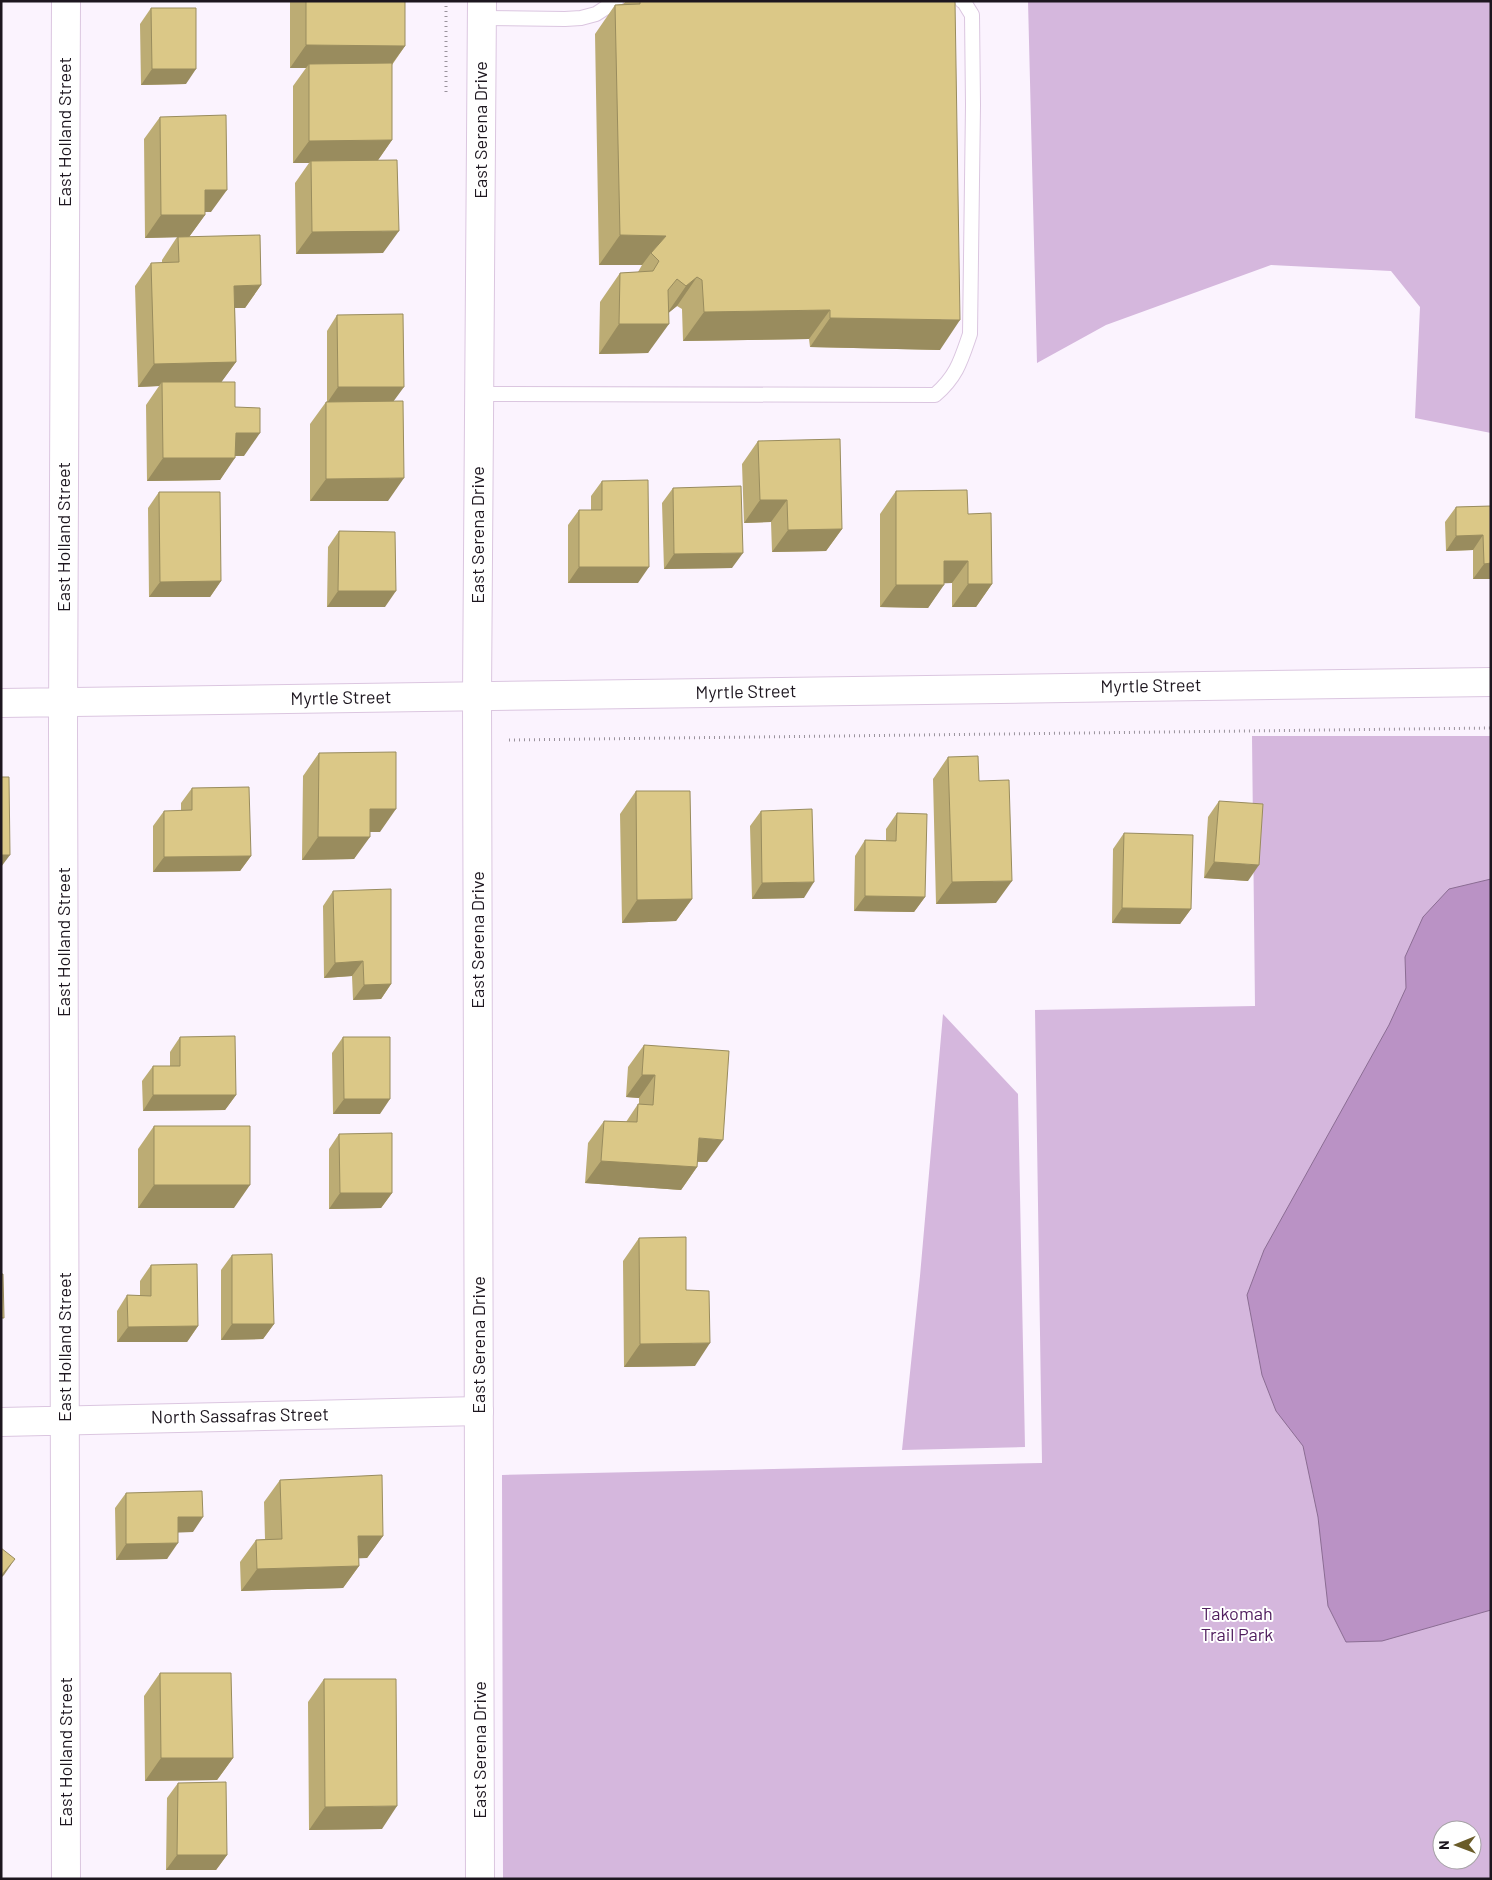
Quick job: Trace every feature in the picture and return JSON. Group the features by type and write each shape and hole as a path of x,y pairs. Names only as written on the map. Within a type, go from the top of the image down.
{"street":[{"name":"East Holland Street","path":"66,4 64,701 66,1879"},
{"name":"East Serena Drive","path":"480,1879 478,696 482,10"},
{"name":"Myrtle Street","path":"1,703 1491,682"},
{"name":"North Sassafras Street","path":"1,1422 479,1411"}],"lane":[{"path":"482,10 581,18 596,14 616,1"},
{"path":"479,394 935,395 944,387 958,368 970,334 973,105 972,15 962,1"}],"path":[{"path":"478,741 1491,728"}],"green space":[{"path":"1028,1 1491,1 1491,433 1415,418 1420,307 1391,271 1271,265 1106,325 1037,363"},
{"name":"Takomah Trail Park","path":"1252,736 1491,736 1491,1879 503,1879 502,1475 1042,1463 1035,1010 1255,1006"},
{"path":"943,1014 1018,1094 1025,1447 902,1450 920,1276"}],"shaded area":[{"path":"1491,879 1491,1610 1382,1641 1346,1642 1328,1606 1318,1517 1303,1446 1276,1411 1262,1375 1247,1295 1264,1250 1389,1025 1406,988 1405,957 1423,917 1449,889"}],"building":[{"path":"306,1 405,1 405,46 306,45"},
{"path":"640,1 955,1 960,320 830,318 830,310 704,312 702,280 697,277 686,286 677,279 668,290 669,324 619,324 620,273 653,271 659,261 651,253 666,236 620,235 615,5 640,4"},
{"path":"151,8 196,8 196,69 152,69"},
{"path":"392,63 392,140 309,141 309,64"},
{"path":"226,115 227,190 205,190 205,215 161,215 160,117"},
{"path":"397,160 399,231 312,232 311,161"},
{"path":"260,235 261,285 234,286 236,362 154,364 151,263 179,262 178,237"},
{"path":"403,314 404,387 338,387 337,315"},
{"path":"162,382 235,382 235,407 260,408 260,433 236,433 235,458 163,458"},
{"path":"403,401 404,478 326,479 326,402"},
{"path":"840,439 842,529 788,530 787,500 760,500 758,441"},
{"path":"648,480 649,567 579,567 579,510 602,510 602,481"},
{"path":"741,486 743,553 674,554 673,488"},
{"path":"967,490 968,514 991,513 992,584 968,584 968,561 944,561 944,585 896,585 896,491"},
{"path":"159,492 220,492 221,581 160,582"},
{"path":"1491,506 1491,563 1484,564 1483,535 1456,536 1456,507"},
{"path":"339,531 395,532 396,591 338,591"},
{"path":"396,752 396,809 370,809 370,837 318,837 319,753"},
{"path":"978,756 979,781 1009,780 1012,881 952,882 948,757"},
{"path":"1,777 9,777 10,855 1,855"},
{"path":"249,787 251,856 164,857 164,811 192,810 192,788"},
{"path":"636,791 690,791 692,899 637,900"},
{"path":"1219,801 1263,804 1259,865 1214,862"},
{"path":"812,809 814,882 762,883 761,811"},
{"path":"897,813 927,814 925,897 865,896 865,840 896,841"},
{"path":"1124,833 1193,835 1191,909 1122,908"},
{"path":"391,889 391,984 364,985 363,961 335,963 333,891"},
{"path":"235,1036 236,1095 153,1095 153,1066 180,1066 180,1037"},
{"path":"343,1037 390,1037 390,1099 344,1099"},
{"path":"644,1045 729,1051 723,1140 699,1138 697,1167 601,1161 604,1121 637,1122 638,1104 653,1105 655,1075 642,1075"},
{"path":"154,1126 250,1126 250,1185 154,1185"},
{"path":"392,1133 392,1193 340,1193 339,1134"},
{"path":"686,1237 686,1290 709,1291 710,1343 640,1344 639,1238"},
{"path":"272,1254 274,1324 232,1324 232,1255"},
{"path":"197,1264 198,1326 128,1327 127,1295 151,1296 151,1265"},
{"path":"1,1274 3,1274 4,1318 1,1318"},
{"path":"382,1475 383,1536 358,1536 359,1566 257,1569 256,1540 282,1539 280,1480"},
{"path":"202,1491 203,1517 178,1517 178,1543 126,1544 126,1493"},
{"path":"1,1548 15,1559 1,1576"},
{"path":"160,1673 231,1673 233,1758 161,1758"},
{"path":"324,1679 396,1679 397,1806 325,1807"},
{"path":"226,1782 227,1855 177,1855 178,1783"}]}
